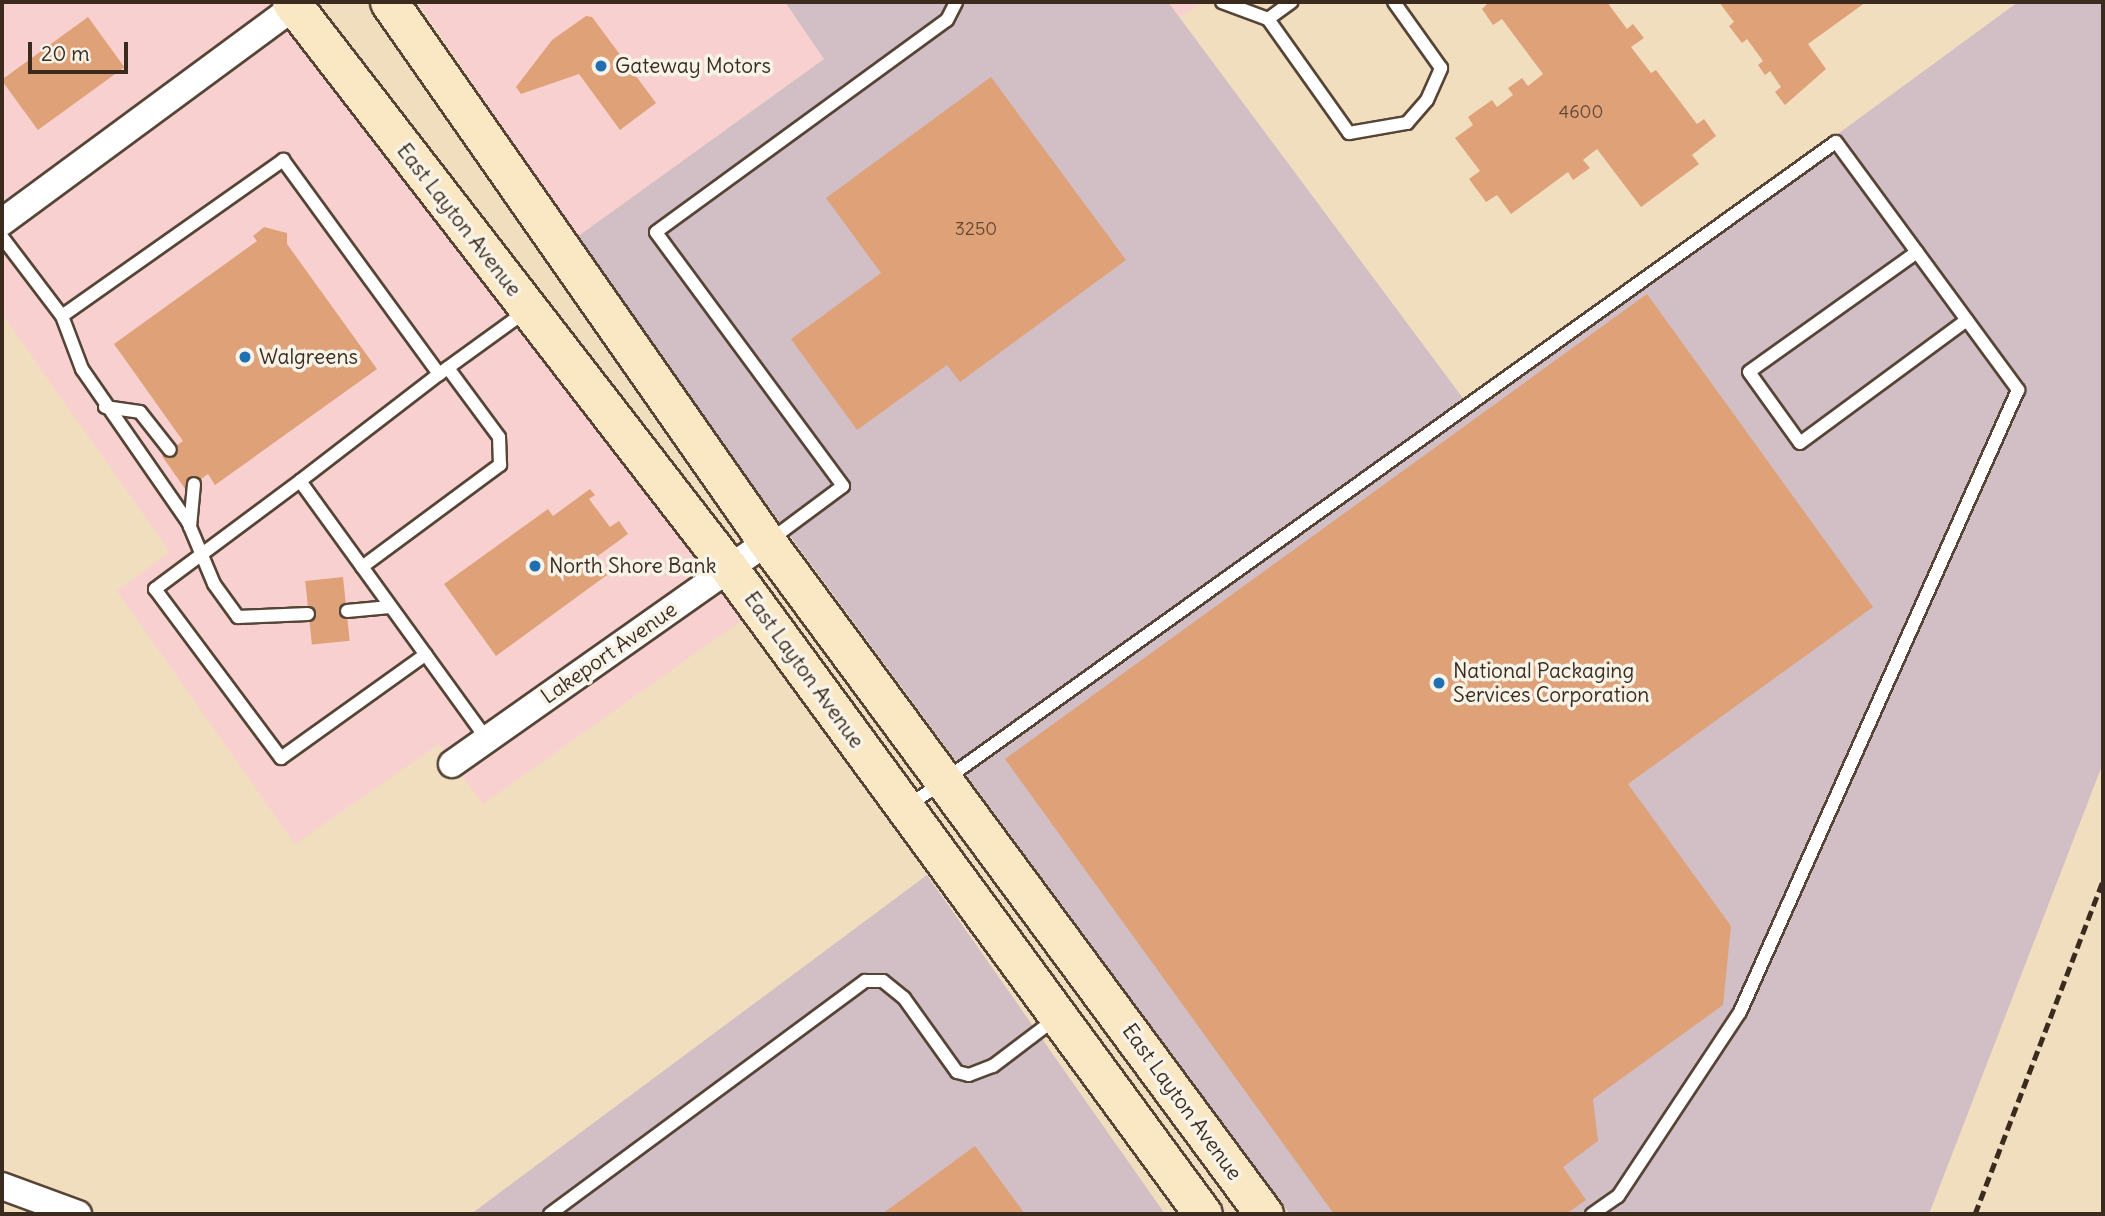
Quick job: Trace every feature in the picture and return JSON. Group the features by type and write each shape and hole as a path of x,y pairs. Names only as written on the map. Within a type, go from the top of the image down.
{"main road":[{"name":"East Layton Avenue","path":"389,2 767,542 1265,1214"},
{"name":"East Layton Avenue","path":"295,3 729,568 1203,1214"}],"street":[{"path":"2,222 295,3"},
{"name":"Lakeport Avenue","path":"452,764 767,542"},
{"path":"2,1186 78,1214"}],"lane":[{"path":"767,542 843,486 656,232 947,20 956,2"},
{"path":"1222,2 1268,19 1349,132 1380,131 1407,123 1427,100 1441,68 1394,2"},
{"path":"1268,19 1291,2"},
{"path":"906,808 1836,142 2018,390 1740,1012 1618,1196 1592,1214"},
{"path":"62,316 283,160 444,371 499,437 500,465 362,567"},
{"path":"2,237 62,316 75,355 106,407 190,527 214,584 238,618 308,614"},
{"path":"1917,252 1749,372 1800,443 1967,320"},
{"path":"426,654 281,758 155,589 529,309"},
{"path":"106,407 141,412 170,450"},
{"path":"300,481 487,739"},
{"path":"190,527 194,484"},
{"path":"347,611 390,607"},
{"path":"551,1214 865,981 883,981 904,998 957,1072 969,1075 993,1066 1059,1016"}],"shaded area":[{"path":"2,2 291,2 756,610 483,804 439,744 295,844 117,591 170,552 2,314"},
{"path":"418,2 785,2 825,58 577,237"},
{"path":"785,2 1168,2 1468,405 2018,2 2103,2 2103,763 1929,1214 1290,1214 639,331 577,237 824,59"},
{"path":"1168,2 1202,2 1180,18"},
{"path":"927,875 1165,1214 471,1214"}],"building":[{"path":"1489,2 1607,2 1627,29 1633,24 1644,38 1631,47 1651,73 1656,70 1697,124 1704,119 1716,136 1692,155 1699,164 1641,207 1597,149 1583,160 1590,168 1573,180 1568,172 1511,214 1497,195 1486,202 1469,179 1480,171 1455,138 1473,125 1468,117 1492,100 1497,107 1513,95 1508,88 1522,78 1528,86 1543,74 1502,19 1493,25 1482,9"},
{"path":"1719,2 1866,2 1808,44 1826,69 1785,105 1775,92 1781,87 1770,71 1765,75 1758,65 1763,61 1747,39 1742,43 1729,26 1734,22"},
{"path":"586,16 592,17 656,103 620,130 579,74 521,94 516,87 552,40"},
{"path":"88,17 124,67 38,130 2,79"},
{"path":"991,77 1126,260 960,382 947,365 857,430 791,339 881,273 826,198"},
{"name":"Walgreens","path":"264,227 287,233 287,244 377,369 215,485 208,474 186,490 162,456 183,441 114,344 257,241 253,236"},
{"name":"National Packaging Services Corporation","path":"1647,294 1873,607 1628,784 1731,926 1723,1005 1593,1099 1598,1141 1563,1167 1586,1200 1566,1214 1334,1214 1005,759"},
{"name":"North Shore Bank","path":"590,489 595,495 589,499 610,527 619,521 628,534 595,558 607,575 496,656 444,584 548,509 553,516"},
{"path":"343,577 350,641 312,645 305,581"},
{"path":"975,1146 1025,1214 882,1214"}],"railway":[{"path":"1975,1214 2103,880"}],"place":[{"name":"Gateway Motors","path":"601,66"},
{"name":"Walgreens","path":"245,357"},
{"name":"North Shore Bank","path":"535,566"},
{"name":"National Packaging Services Corporation","path":"1439,683"}]}
